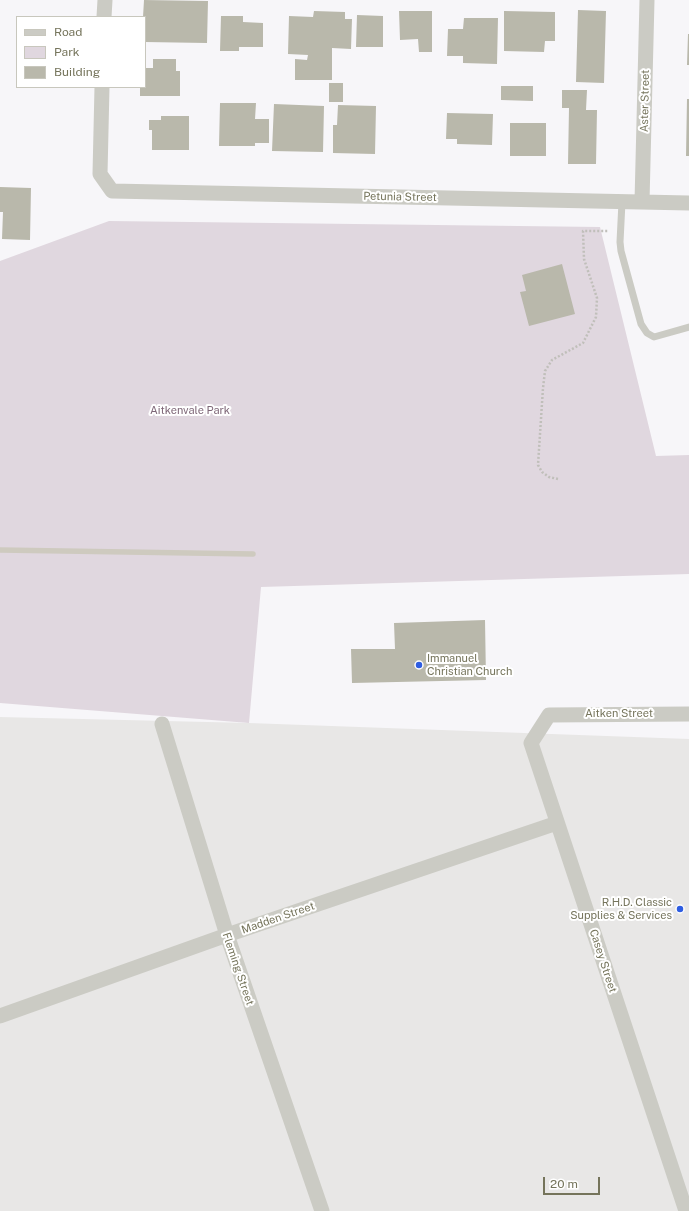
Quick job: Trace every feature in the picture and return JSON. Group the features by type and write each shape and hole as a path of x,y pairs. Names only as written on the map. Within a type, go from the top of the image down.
{"street":[{"path":"104,16 105,0"},
{"name":"Aster Street","path":"642,202 647,0"},
{"name":"Petunia Street","path":"102,88 100,174 112,191 689,203"},
{"name":"Aitken Street","path":"549,715 689,714"},
{"name":"Casey Street","path":"549,715 531,743 686,1211"},
{"name":"Fleming Street","path":"162,724 227,935 322,1211"},
{"name":"Madden Street","path":"0,1016 227,935 557,823"}],"lane":[{"path":"622,202 621,251 641,324 647,333 654,337 689,328"}],"path":[{"path":"558,479 549,477 542,472 538,465 545,371 552,360 583,343 596,317 597,298 584,259 583,230 621,231"}],"shaded area":[{"path":"0,717 249,723 689,739 689,1211 0,1211"}],"green space":[{"name":"Aitkenvale Park","path":"109,221 600,227 656,456 689,455 689,574 261,587 249,723 0,703 0,261"}],"building":[{"path":"144,0 208,1 207,43 146,42 146,16 143,16"},
{"path":"578,10 606,11 604,83 576,82"},
{"path":"314,11 345,12 345,19 352,19 351,49 332,48 332,80 295,80 295,59 307,60 308,55 288,54 289,16 313,17"},
{"path":"399,11 432,11 432,52 419,52 418,39 400,40"},
{"path":"504,11 555,12 555,41 545,41 544,52 504,51"},
{"path":"357,15 383,16 383,47 356,47"},
{"path":"221,16 243,16 243,22 263,23 263,47 239,47 239,51 220,51"},
{"path":"464,18 498,18 497,64 463,63 463,56 447,56 448,29 463,29"},
{"path":"688,34 689,65 687,65"},
{"path":"153,59 176,59 176,71 180,71 180,96 140,96 140,88 146,88 146,68 153,68"},
{"path":"329,83 343,83 343,102 329,102"},
{"path":"501,86 533,86 533,101 501,100"},
{"path":"562,90 587,90 586,110 597,110 596,164 568,164 569,108 562,108"},
{"path":"687,99 689,99 689,156 686,156"},
{"path":"220,103 256,103 255,119 269,119 269,143 255,143 255,146 219,146"},
{"path":"274,104 324,106 323,152 272,151"},
{"path":"338,105 376,106 375,154 333,153 333,125 337,125"},
{"path":"447,113 493,114 492,145 457,144 457,139 446,139"},
{"path":"161,116 189,116 189,150 152,150 152,130 149,130 149,120 161,120"},
{"path":"510,123 546,123 546,156 510,156"},
{"path":"0,187 31,188 30,240 2,239 3,212 0,212"},
{"path":"562,264 575,314 529,326 520,292 526,291 522,275"},
{"name":"Immanuel Christian Church","path":"485,620 486,680 352,683 351,649 395,649 394,623"}],"waterway":[{"path":"0,550 253,554"}],"place":[{"name":"Immanuel Christian Church","path":"419,665"},
{"name":"R.H.D. Classic Supplies & Services","path":"680,909"}]}
